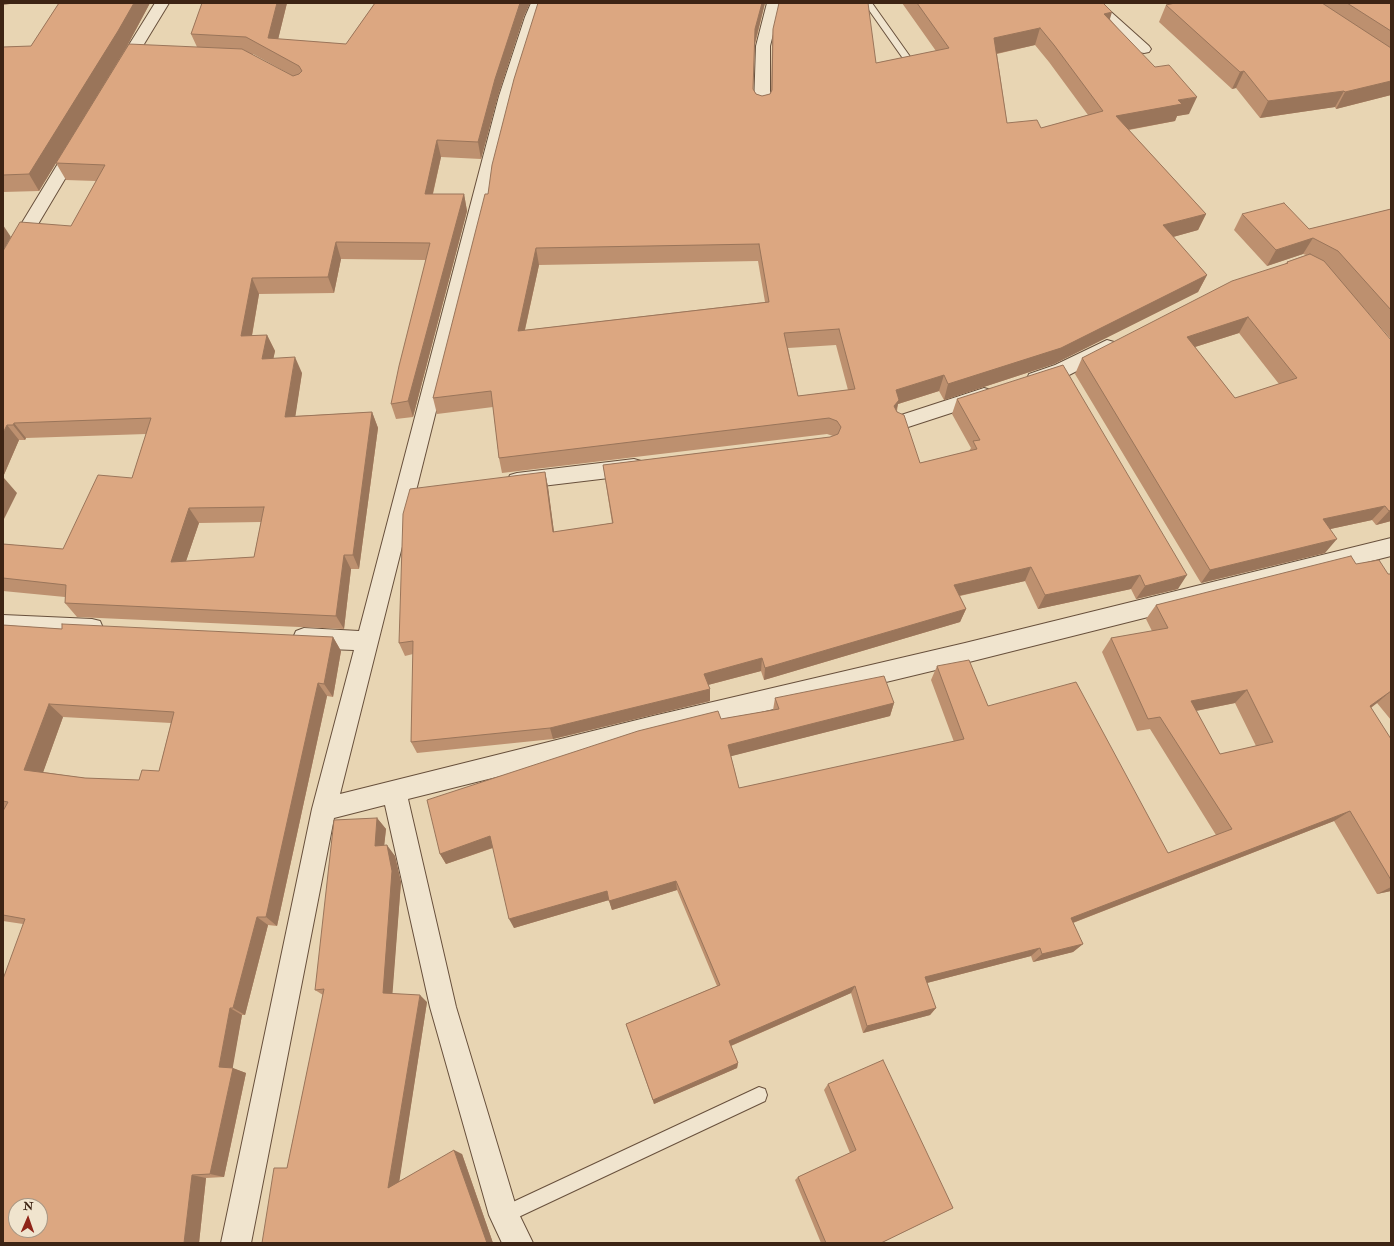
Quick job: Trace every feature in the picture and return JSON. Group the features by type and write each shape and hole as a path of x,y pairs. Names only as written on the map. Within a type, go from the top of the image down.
{"street":[{"path":"115,81 139,55 162,3"},
{"path":"236,1243 324,808 368,641 413,494 479,202 507,96 532,17 538,3"},
{"path":"762,106 763,46 774,3"},
{"path":"1092,3 1144,49"},
{"path":"3,269 83,135"},
{"path":"902,422 1011,387 1066,377 1119,341"},
{"path":"499,484 655,464"},
{"path":"324,808 660,725 965,653 1190,588 1391,547"},
{"path":"3,624 114,629"},
{"path":"280,637 368,641"},
{"path":"394,791 444,1007 504,1215 518,1243"}],"lane":[{"path":"868,3 912,65"},
{"path":"504,1215 759,1095"}],"building":[{"path":"59,3 134,3 29,174 3,175 3,47 31,46"},
{"path":"202,3 277,3 268,38 346,44 375,3 520,3 495,79 478,142 437,140 425,194 464,194 408,401 391,404 430,243 336,242 328,277 252,278 241,336 267,335 262,359 295,357 285,417 372,412 353,555 344,555 336,616 65,603 66,585 3,578 3,544 63,549 98,475 132,478 151,418 14,423 13,425 7,425 3,433 3,251 20,222 71,226 105,165 56,163 129,44 242,49 293,76 302,71 299,66 246,37 191,34","holes":["264,507 254,557 171,562 189,508"]},
{"path":"538,3 762,3 755,29 753,89 756,94 762,96 770,94 772,90 773,29 779,3 868,3 876,63 949,48 917,3 1103,3 1112,12 1104,14 1155,67 1169,65 1197,97 1178,100 1182,104 1116,116 1206,214 1163,225 1207,275 1061,348 948,384 944,375 896,390 899,400 894,406 897,412 904,415 920,463 977,449 973,441 980,440 957,399 1063,365 1187,575 1145,586 1140,575 1045,595 1031,567 954,585 966,609 765,668 762,658 704,674 710,689 550,728 411,742 413,641 399,643 403,514 410,489 545,472 553,532 613,523 603,465 830,437 838,434 841,427 837,421 829,418 499,458 491,391 433,398 485,194 488,194 492,165 514,79","holes":["1040,28 1054,45 1103,111 1041,128 1037,120 1007,123 994,38","759,244 769,302 518,331 536,248","839,329 855,389 798,396 784,333"]},
{"path":"1175,3 1322,3 1391,48 1391,81 1345,92 1268,101 1244,71 1240,72 1166,5"},
{"path":"1347,3 1391,3 1391,31"},
{"path":"1284,203 1309,229 1391,209 1391,310 1338,251 1313,238 1276,250 1242,214"},
{"path":"1310,254 1324,261 1391,340 1391,510 1389,511 1385,506 1323,519 1337,539 1210,570 1082,358 1232,281 1288,263 1287,262","holes":["1248,317 1297,378 1235,398 1187,337"]},
{"path":"1351,556 1356,564 1379,560 1388,574 1391,574 1391,691 1370,706 1391,739 1391,880 1350,811 1071,918 1083,944 1042,954 1040,948 925,977 936,1008 867,1026 855,986 729,1041 738,1063 653,1100 626,1024 720,985 676,881 609,901 607,891 509,919 490,836 440,854 427,800 638,731 718,711 721,719 779,709 775,698 884,676 894,703 728,745 739,788 964,739 937,666 969,660 988,706 1076,682 1168,853 1232,829 1160,717 1148,719 1111,638 1168,628 1156,605","holes":["1247,690 1273,742 1220,754 1191,701"]},
{"path":"62,624 333,637 324,684 318,683 266,917 257,917 233,1008 230,1008 219,1067 233,1068 210,1174 192,1175 184,1243 3,1243 3,979 25,919 3,915 3,811 8,802 3,801 3,625 62,629","holes":["49,704 174,712 159,771 142,770 139,780 85,778 24,770"]},
{"path":"377,818 375,846 387,845 392,871 383,993 420,995 388,1188 454,1150 487,1243 262,1243 274,1168 287,1168 324,989 315,990 334,820"},
{"path":"883,1060 953,1208 881,1243 826,1243 798,1177 856,1150 828,1084"}]}
